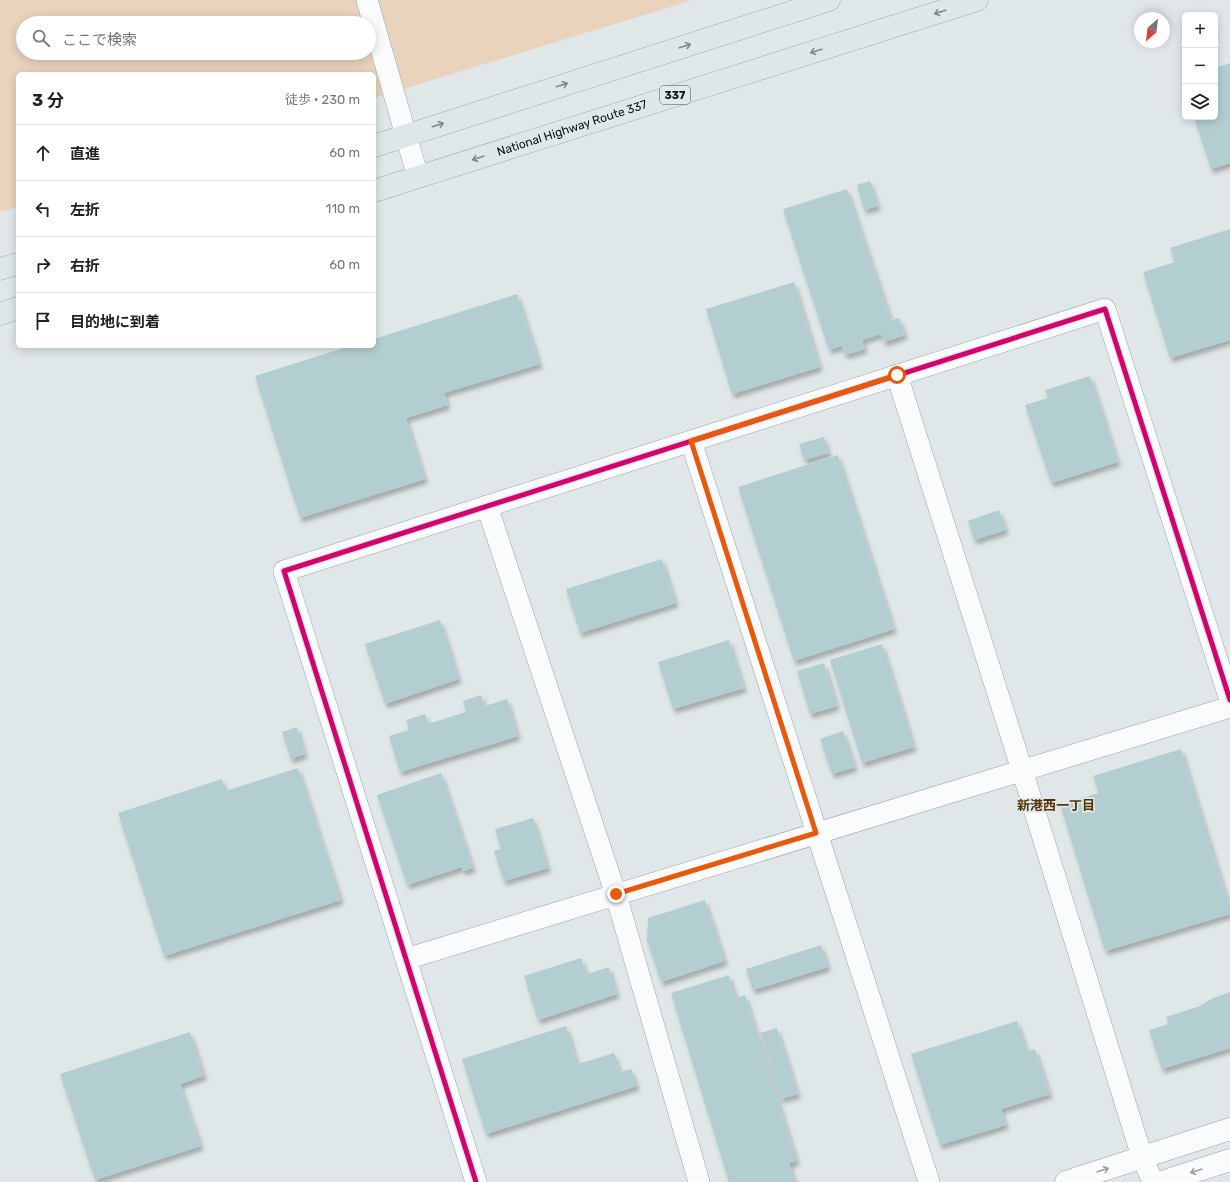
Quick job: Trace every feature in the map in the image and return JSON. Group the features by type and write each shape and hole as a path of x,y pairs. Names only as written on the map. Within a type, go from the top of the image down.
{"highway":[{"path":"376,145 829,0"},
{"name":"National Highway Route 337","path":"376,190 977,0"},
{"path":"0,270 16,265"},
{"path":"0,314 16,309"}],"street":[{"path":"367,0 371,16"},
{"path":"376,32 418,177"},
{"path":"476,1182 284,571 1105,309 1230,700"},
{"path":"897,375 1142,1157 1153,1182"},
{"path":"691,441 929,1182"},
{"path":"487,506 616,894 699,1182"},
{"path":"406,959 1230,707"},
{"path":"1066,1182 1230,1129"},
{"path":"1162,1182 1230,1160"}],"shaded area":[{"path":"0,0 693,0 376,97 376,72 16,72 16,208 0,212"}],"building":[{"path":"1230,63 1230,163 1211,169 1195,120 1218,120 1218,67"},
{"path":"870,181 878,206 864,210 857,185"},
{"path":"847,189 891,320 899,318 905,335 884,342 881,334 862,340 865,349 845,355 842,346 829,350 783,209"},
{"path":"1230,229 1230,340 1170,358 1143,272 1175,262 1170,248"},
{"path":"794,282 820,367 732,394 706,309"},
{"path":"517,294 540,364 444,393 448,405 406,418 425,479 300,518 255,376 344,348 376,348 376,338"},
{"path":"1090,376 1118,462 1051,483 1025,405 1048,398 1045,390"},
{"path":"824,437 829,453 804,460 799,444"},
{"path":"838,455 894,629 794,661 738,487"},
{"path":"999,510 1006,530 974,540 968,521"},
{"path":"662,559 676,603 580,633 566,589"},
{"path":"440,620 459,679 385,704 365,644"},
{"path":"729,640 744,688 673,709 658,662"},
{"path":"882,644 914,747 862,763 830,660"},
{"path":"824,663 837,706 810,714 797,671"},
{"path":"481,695 485,706 507,699 518,736 400,772 389,736 409,730 406,720 425,714 428,724 466,712 463,701"},
{"path":"297,727 305,754 291,759 282,732"},
{"path":"843,731 855,767 832,774 820,739"},
{"path":"1181,749 1230,908 1230,914 1105,951 1060,804 1099,793 1093,776"},
{"path":"298,768 341,900 164,956 118,813 222,779 225,791"},
{"path":"441,773 473,868 463,871 462,867 407,885 377,795"},
{"path":"533,818 548,868 504,881 494,851 501,849 495,829"},
{"path":"705,900 725,961 661,982 647,940 648,918"},
{"path":"821,945 828,967 753,990 746,969"},
{"path":"581,958 587,974 609,967 617,994 538,1020 524,976"},
{"path":"729,975 736,998 745,995 797,1161 789,1163 795,1182 729,1182 671,993"},
{"path":"1230,992 1230,1048 1162,1069 1149,1030 1168,1024 1166,1017 1200,1006 1211,999"},
{"path":"1017,1021 1027,1052 1035,1049 1050,1094 1001,1109 1006,1125 940,1145 911,1054"},
{"path":"566,1026 578,1064 614,1053 620,1072 631,1069 637,1086 486,1134 462,1059"},
{"path":"777,1028 798,1094 781,1099 760,1033"},
{"path":"190,1032 204,1076 180,1084 201,1146 95,1180 60,1074"}],"cycle path":[{"path":"476,1182 284,571 1105,309 1230,700"}],"district":[{"name":"新港西一丁目","path":"1056,805"}],"route":[{"path":"616,894 816,833 691,441 897,375"}]}
